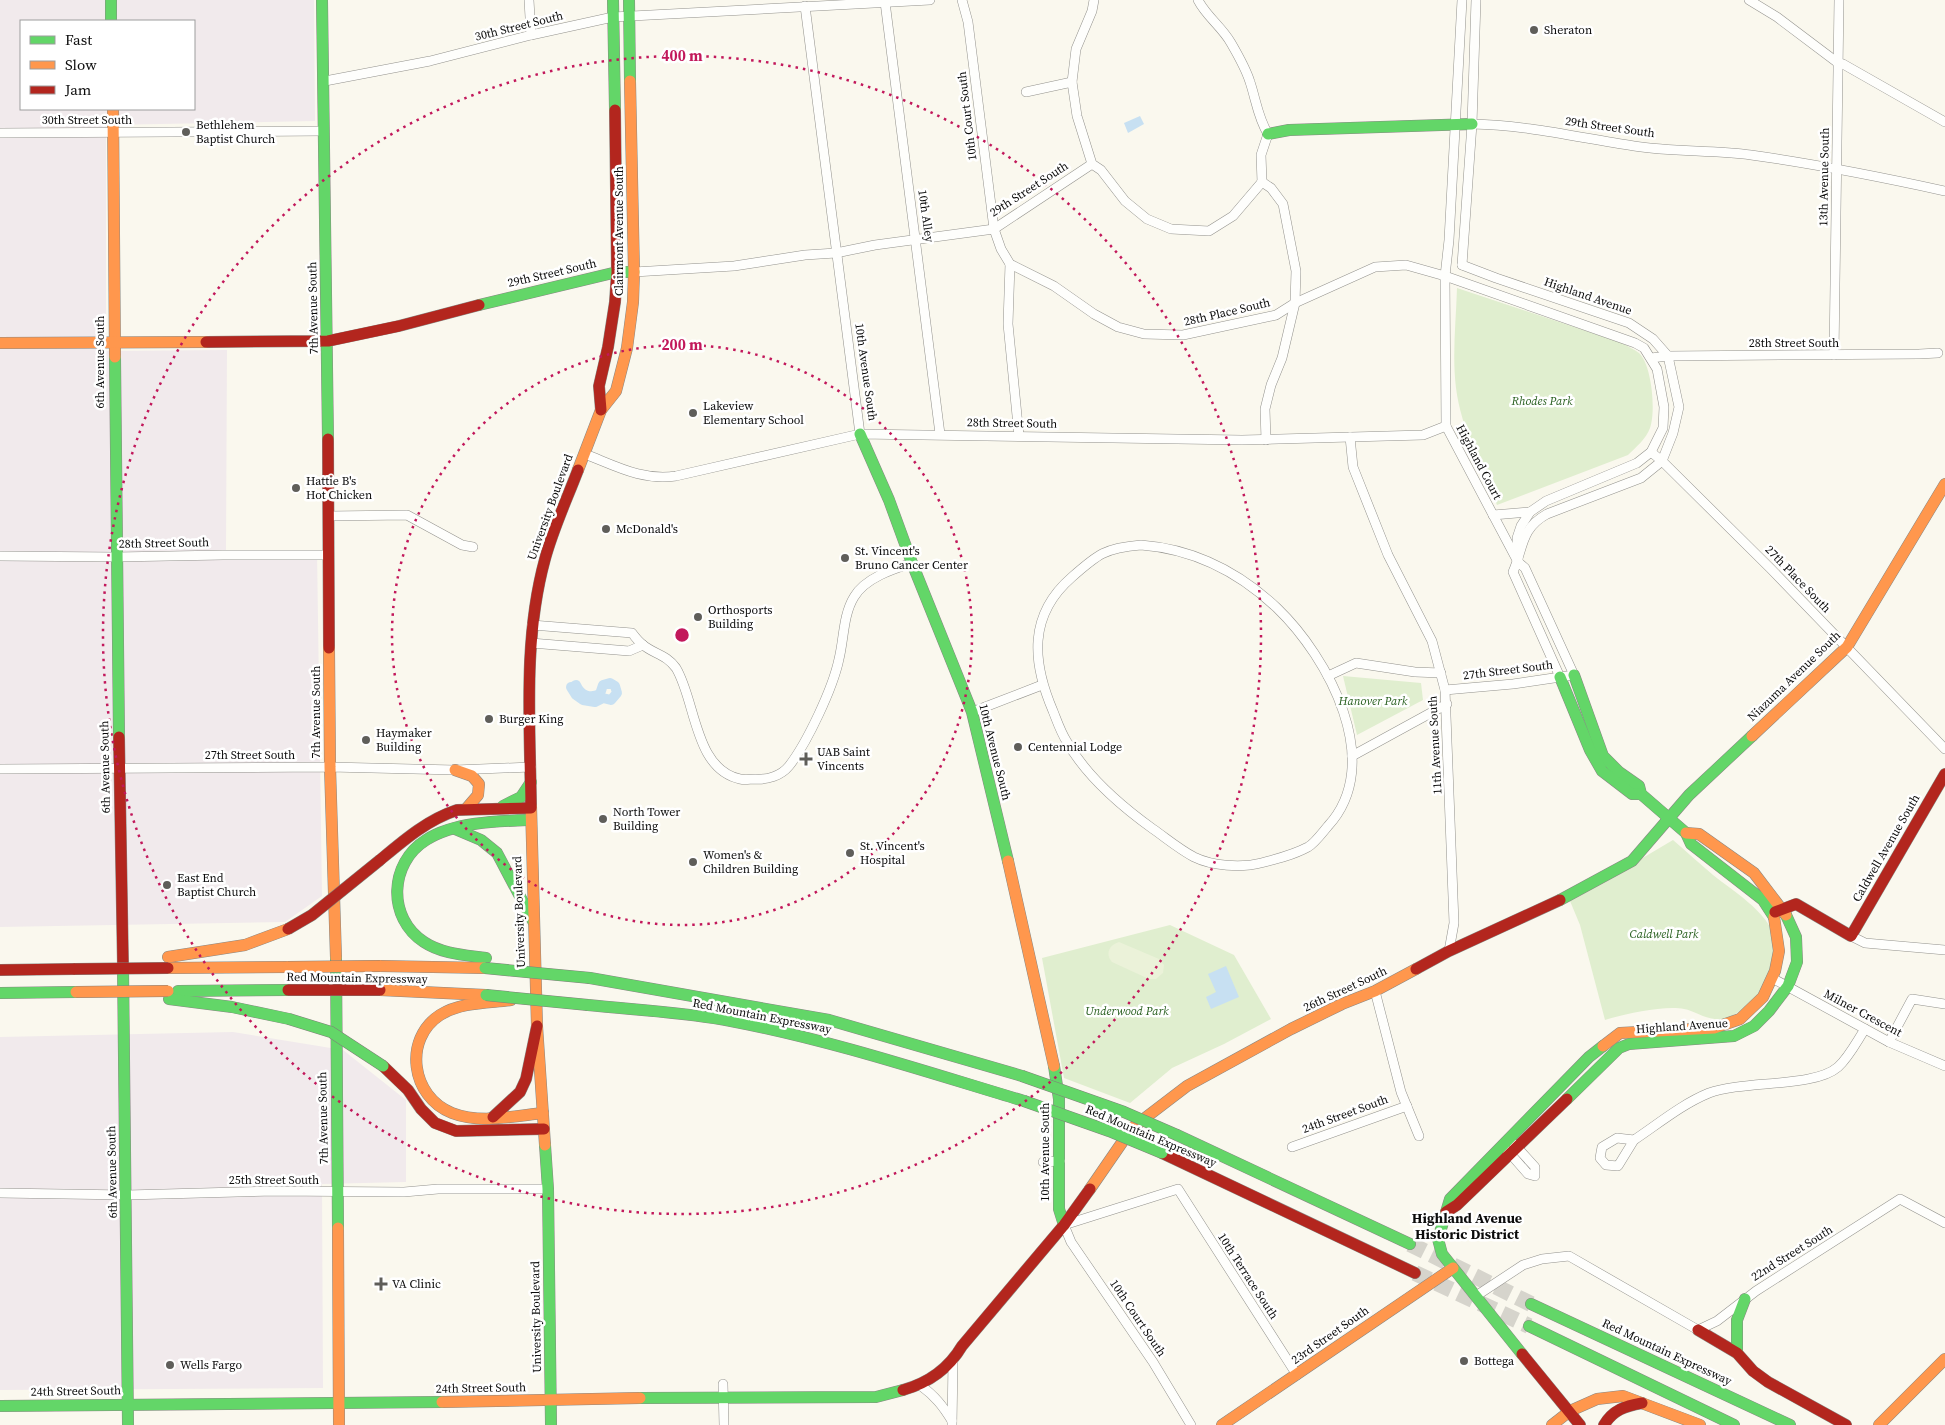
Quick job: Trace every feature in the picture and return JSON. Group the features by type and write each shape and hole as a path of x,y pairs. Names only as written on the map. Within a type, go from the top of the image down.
{"main road":[{"path":"111,0 111,20"},
{"name":"7th Avenue South","path":"322,0 325,81 330,767 333,832 338,1192 339,1425"},
{"name":"Clairmont Avenue South","path":"601,410 599,386 610,338 615,302 616,272 613,0"},
{"path":"629,0 629,16"},
{"name":"Clairmont Avenue South","path":"601,410 616,391 626,348 633,302 629,16"},
{"name":"6th Avenue South","path":"113,110 116,557 128,1425"},
{"name":"29th Street South","path":"1268,134 1289,130 1472,124"},
{"name":"29th Street South","path":"0,343 328,341 399,326 441,314 616,272 634,272"},
{"name":"University Boulevard","path":"551,1425 548,1189 537,1026 530,820 529,692 531,643 532,625 545,560 601,410"},
{"name":"10th Avenue South","path":"860,434 889,500 912,563 972,712 1050,1044 1059,1099 1059,1209 1064,1225"},
{"name":"Niazuma Avenue South","path":"1669,817 1689,795 1847,647 1945,484"},
{"name":"Highland Avenue","path":"1509,1146 1619,1048 1629,1044 1734,1036 1754,1026 1788,986 1797,962 1796,937 1754,873 1699,834 1686,833 1641,794 1639,786 1619,772 1603,756 1574,675"},
{"name":"Highland Avenue","path":"1560,677 1590,750 1602,771 1632,794 1641,794"},
{"path":"455,770 472,775 479,784 478,794 466,809"},
{"name":"Caldwell Avenue South","path":"1851,936 1945,774"},
{"path":"500,808 521,797 531,782"},
{"path":"168,962 236,948 267,939 288,929 312,915 432,819 447,812 466,809 531,808"},
{"name":"26th Street South","path":"1064,1225 1132,1128 1187,1086 1291,1029 1342,1004 1375,991 1449,951 1555,902 1632,861 1669,817"},
{"path":"486,963 425,943 413,934 406,925 397,905 395,894 398,873 408,856 423,841 442,832 475,823 530,820"},
{"path":"455,829 480,839 497,852 504,862 520,898 533,921"},
{"path":"1778,911 1796,904 1851,936"},
{"name":"Highland Avenue","path":"1580,1425 1442,1254 1438,1239 1446,1212 1457,1206 1589,1057 1620,1033 1714,1028 1740,1019 1763,997 1772,978 1779,951 1778,911"},
{"name":"Red Mountain Expressway","path":"0,970 106,969 168,962 288,967 486,963 623,977 632,985 829,1020 1022,1076 1124,1112 1410,1244"},
{"name":"Red Mountain Expressway","path":"169,995 288,990 380,990 486,1000 520,999 588,1005 682,1014 731,1021 816,1040 1024,1101 1109,1131 1162,1153 1415,1273"},
{"path":"0,993 32,993 47,999 76,996 169,995 290,1019 331,1032 383,1066 408,1090 420,1109 435,1123 456,1131 544,1129"},
{"path":"486,1000 438,1016 430,1023 415,1054 418,1080 424,1092 437,1106 452,1113 466,1116 543,1113"},
{"path":"493,1116 520,1092 526,1079 537,1026"},
{"path":"953,1361 962,1346 1064,1225"},
{"name":"23rd Street South","path":"1222,1425 1453,1268"},
{"path":"1737,1352 1737,1320 1745,1299"},
{"name":"Red Mountain Expressway","path":"1531,1304 1788,1424"},
{"path":"1529,1326 1734,1425"},
{"path":"1698,1330 1737,1352 1760,1377 1846,1425"},
{"path":"1879,1425 1945,1359"},
{"name":"24th Street South","path":"0,1406 876,1396 920,1385 953,1361"},
{"path":"1552,1425 1570,1411 1597,1399 1623,1396 1700,1425"},
{"path":"1604,1425 1618,1409 1642,1403"}],"street":[{"path":"529,0 531,35"},
{"name":"30th Street South","path":"325,81 430,61 531,35 613,17 930,0"},
{"name":"10th Court South","path":"962,0 968,22 994,229"},
{"path":"1094,0 1092,12 1076,49 1072,82 1077,116 1092,164 1101,170 1125,201 1147,219 1171,229 1209,231 1233,216 1262,182 1261,156 1268,134 1261,122 1250,80 1231,43 1219,25 1202,9 1198,0"},
{"path":"1445,276 1449,240 1462,0"},
{"path":"1445,276 1462,265 1472,124 1476,0"},
{"path":"1750,0 1777,17 1838,63 1843,64 1945,122"},
{"name":"13th Avenue South","path":"1834,355 1839,0"},
{"name":"10th Alley","path":"885,2 917,240 940,434"},
{"name":"10th Avenue South","path":"805,6 860,434"},
{"path":"1026,92 1072,82"},
{"name":"29th Street South","path":"1472,124 1525,129 1636,146 1750,155 1837,168 1945,191"},
{"name":"30th Street South","path":"0,133 324,131"},
{"name":"29th Street South","path":"634,272 734,266 805,255 836,253 875,245 994,229 1092,164"},
{"path":"1262,182 1271,188 1283,204 1296,272 1295,303 1282,358 1271,385 1265,409 1266,440"},
{"path":"994,229 1001,249 1010,264 1008,324 1019,436"},
{"name":"28th Place South","path":"1010,264 1054,286 1094,314 1118,327 1144,334 1182,335 1276,315 1295,303 1375,267 1406,266 1445,276"},
{"name":"Highland Avenue","path":"1462,265 1629,323 1653,339 1668,356 1679,407 1673,433 1662,461 1641,478 1547,514 1536,520 1526,532 1518,562 1513,572 1560,677"},
{"path":"1445,276 1635,343 1644,348 1657,369 1664,407 1663,428 1651,452 1637,463 1546,501 1530,512 1493,515"},
{"name":"Highland Court","path":"1445,276 1446,426 1518,562"},
{"name":"28th Street South","path":"1650,358 1668,356 1938,353"},
{"name":"28th Street South","path":"584,454 646,477 664,478 860,434 1266,440 1423,435 1446,426"},
{"name":"11th Avenue South","path":"1350,437 1353,467 1388,555 1432,641 1445,690 1454,923 1449,951"},
{"name":"27th Place South","path":"1651,452 1847,647 1945,749"},
{"name":"Highland Avenue","path":"1530,512 1521,526 1517,538 1518,562 1525,568 1574,675"},
{"path":"328,516 407,514 462,545 472,547"},
{"path":"1141,544 1169,548 1197,556 1226,570 1277,608 1305,640 1328,676 1343,711 1349,733 1352,756 1347,795 1339,814 1310,846 1282,858 1251,866 1223,865 1195,858 1146,825 1119,803 1079,760 1066,742 1042,686 1037,653 1039,630 1042,618 1057,590 1098,554 1112,549 1141,544"},
{"name":"28th Street South","path":"0,556 329,555"},
{"path":"532,625 632,634 643,645 664,656 675,668 708,755 720,769 739,778 765,780 788,767 819,713 836,672 846,618 854,597 867,582 912,563"},
{"path":"531,643 629,652 643,645"},
{"path":"1328,676 1356,663 1415,672 1441,673"},
{"name":"27th Street South","path":"1445,690 1574,675"},
{"path":"972,712 1042,686"},
{"path":"1352,756 1447,704"},
{"name":"27th Street South","path":"0,770 330,767 455,770 531,767"},
{"path":"1851,936 1865,943 1945,950"},
{"name":"Milner Crescent","path":"1772,978 1889,1042 1945,1066"},
{"path":"1375,991 1401,1092 1419,1136"},
{"path":"1889,1042 1912,1000 1945,1004"},
{"path":"1634,1140 1685,1105 1709,1093 1736,1086 1804,1080 1825,1075 1839,1066 1864,1029"},
{"name":"24th Street South","path":"1292,1147 1407,1106"},
{"path":"1043,1162 1060,1161"},
{"name":"25th Street South","path":"0,1193 126,1195 274,1191 548,1189"},
{"name":"10th Terrace South","path":"1064,1225 1178,1189 1297,1375"},
{"name":"22nd Street South","path":"1698,1330 1717,1321 1745,1299 1900,1199 1945,1223"},
{"name":"10th Court South","path":"1064,1225 1071,1242 1153,1362 1191,1425"},
{"path":"1476,1296 1523,1265 1542,1259 1569,1256 1698,1330"},
{"path":"952,1423 953,1361"},
{"path":"723,1384 724,1425"},
{"path":"920,1385 934,1395 944,1407 952,1423"}],"shaded area":[{"path":"0,0 314,0 315,121 106,125 106,351 227,350 226,551 317,550 322,896 285,922 0,927"},
{"path":"233,1032 343,1050 406,1100 406,1182 322,1184 323,1388 0,1390 0,1037"}],"green space":[{"name":"Rhodes Park","path":"1457,288 1622,343 1639,353 1650,378 1653,400 1652,421 1643,439 1628,455 1497,505 1462,418 1456,388 1454,363"},
{"name":"Hanover Park","path":"1343,676 1421,683 1423,700 1357,735"},
{"name":"Caldwell Park","path":"1673,840 1713,875 1753,906 1770,926 1776,948 1771,967 1764,985 1758,994 1729,1018 1712,1019 1689,1010 1666,1008 1605,1020 1580,925 1570,901"},
{"name":"Underwood Park","path":"1170,925 1234,955 1271,1019 1224,1044 1172,1068 1130,1103 1064,1078 1042,958"},
{"path":"1119,942 1159,959 1164,965 1163,973 1156,979 1149,979 1112,962 1109,950"}],"water":[{"path":"1140,116 1144,124 1128,133 1124,123"},
{"path":"1226,966 1239,997 1211,1009 1206,997 1216,992 1208,974"}],"waterway":[{"path":"571,687 576,695 583,700 595,702 603,698 611,700 617,693 615,686 610,683 603,685 600,694 593,696 586,696 576,685 573,687"}],"tunnel":[{"path":"1410,1244 1531,1304"},
{"path":"1415,1273 1529,1326"}],"traffic: fast":[{"path":"111,0 111,20"},
{"path":"322,0 328,439"},
{"path":"613,0 615,110"},
{"path":"629,0 630,81"},
{"path":"1268,134 1289,130 1472,124"},
{"path":"479,305 617,272 634,272"},
{"path":"115,357 119,737"},
{"path":"860,434 889,500 912,563 972,712 1008,861"},
{"path":"1574,675 1603,756 1619,772 1639,786 1641,794 1686,833 1691,844 1763,900 1774,917"},
{"path":"1560,677 1590,750 1602,771 1632,794 1641,794"},
{"path":"1560,900 1632,861 1689,795 1752,736"},
{"path":"503,806 521,797 531,782"},
{"path":"486,958 438,949 424,942 412,932 403,919 399,905 397,891 399,876 405,862 414,850 437,834 450,829 476,824 530,820"},
{"path":"455,829 481,840 497,853 533,921"},
{"path":"1567,1099 1619,1048 1629,1044 1734,1036 1754,1026 1769,1011 1788,986 1797,962 1796,937 1786,915"},
{"path":"336,958 338,1228"},
{"path":"123,966 128,1425"},
{"path":"485,968 590,978"},
{"path":"590,978 829,1020 1022,1076"},
{"path":"178,991 288,990"},
{"path":"0,993 76,992"},
{"path":"486,995 588,1005"},
{"path":"169,999 232,1007 289,1019"},
{"path":"588,1005 696,1015 805,1037 879,1057 1024,1101"},
{"path":"289,1019 331,1032 383,1066"},
{"path":"1522,1354 1442,1254 1438,1239 1450,1199 1589,1057 1603,1046"},
{"path":"1054,1066 1059,1099 1059,1209 1064,1225"},
{"path":"1022,1076 1124,1112 1177,1135"},
{"path":"1024,1101 1109,1131 1162,1153"},
{"path":"1177,1135 1410,1244"},
{"path":"545,1145 548,1189 551,1425"},
{"path":"1737,1353 1737,1320 1745,1299"},
{"path":"1531,1304 1790,1425"},
{"path":"1529,1326 1734,1425"},
{"path":"640,1398 876,1397 903,1390"},
{"path":"0,1406 442,1402"}],"traffic: slow":[{"path":"578,470 601,410 616,391 627,348 633,302 634,272 630,81"},
{"path":"113,110 115,357"},
{"path":"0,343 206,342"},
{"path":"1752,736 1847,647 1945,484"},
{"path":"329,648 330,767 336,958"},
{"path":"455,770 472,776 479,784 478,795 466,809"},
{"path":"531,806 537,1026 545,1145"},
{"path":"1686,833 1699,834 1754,873 1786,915"},
{"path":"1008,861 1054,1066"},
{"path":"1603,1046 1620,1033 1714,1028 1740,1019 1763,997 1775,971 1779,951 1774,917"},
{"path":"168,957 245,945 288,929"},
{"path":"380,966 485,968"},
{"path":"288,967 380,966"},
{"path":"168,968 288,967"},
{"path":"1090,1189 1132,1128 1187,1086 1291,1029 1342,1004 1375,991 1416,969"},
{"path":"380,990 486,995"},
{"path":"76,992 168,991"},
{"path":"511,1000 457,1008 440,1015 428,1025 420,1038 417,1052 417,1067 420,1081 438,1105 452,1113 463,1116 486,1119 543,1113"},
{"path":"338,1228 339,1425"},
{"path":"1222,1425 1453,1268"},
{"path":"1879,1425 1945,1359"},
{"path":"1570,1411 1597,1399 1623,1396 1700,1425"},
{"path":"442,1402 640,1398"},
{"path":"1552,1425 1570,1411"}],"traffic: jam":[{"path":"601,410 599,386 608,347 615,302 617,272 615,110"},
{"path":"206,342 328,341 399,326 479,305"},
{"path":"328,439 329,648"},
{"path":"531,806 529,682 533,620 548,548 578,470"},
{"path":"119,737 123,966"},
{"path":"1775,912 1796,904 1851,936 1945,774"},
{"path":"380,860 426,825 457,810 531,808"},
{"path":"288,929 312,915 380,860"},
{"path":"1416,969 1449,951 1560,900"},
{"path":"75,969 168,968"},
{"path":"0,970 75,969"},
{"path":"288,990 380,990"},
{"path":"493,1117 520,1092 526,1079 537,1026"},
{"path":"383,1066 408,1090 421,1109 435,1123 456,1131 544,1129"},
{"path":"1446,1212 1457,1205 1567,1099"},
{"path":"1162,1153 1415,1273"},
{"path":"903,1390 929,1379 951,1361 1064,1225 1090,1189"},
{"path":"1698,1330 1737,1353 1753,1371 1768,1382 1846,1425"},
{"path":"1522,1354 1580,1425"},
{"path":"1604,1425 1615,1412 1642,1403"}],"place":[{"name":"Sheraton","path":"1534,30"},
{"name":"Bethlehem Baptist Church","path":"186,132"},
{"name":"Lakeview Elementary School","path":"693,413"},
{"name":"Hattie B's Hot Chicken","path":"296,488"},
{"name":"McDonald's","path":"606,529"},
{"name":"St. Vincent's Bruno Cancer Center","path":"845,558"},
{"name":"Orthosports Building","path":"698,617"},
{"name":"Burger King","path":"489,719"},
{"name":"Haymaker Building","path":"366,740"},
{"name":"Centennial Lodge","path":"1018,747"},
{"name":"UAB Saint Vincents","path":"806,759"},
{"name":"North Tower Building","path":"603,819"},
{"name":"St. Vincent's Hospital","path":"850,853"},
{"name":"Women's & Children Building","path":"693,862"},
{"name":"East End Baptist Church","path":"167,885"},
{"name":"VA Clinic","path":"381,1284"},
{"name":"Bottega","path":"1464,1361"},
{"name":"Wells Fargo","path":"170,1365"}],"district":[{"name":"Highland Avenue Historic District","path":"1467,1226"}]}
